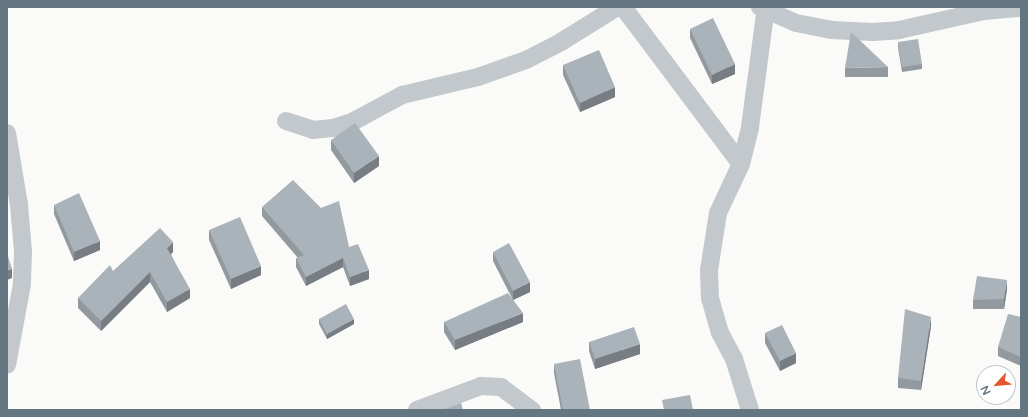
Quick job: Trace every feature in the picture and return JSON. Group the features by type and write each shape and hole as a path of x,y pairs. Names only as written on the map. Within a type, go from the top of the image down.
{"street":[{"path":"286,121 313,130 333,128 354,121 402,95 478,77 526,60 561,42 617,7"},
{"path":"623,7 702,108 741,164"},
{"path":"750,410 734,359 720,333 710,292 712,239 718,214 741,164 758,79 764,8 796,23 824,29 873,32 899,30 984,11 1021,8"},
{"path":"7,133 19,205 23,252 14,288 7,365"},
{"path":"417,410 481,386 501,387 532,410"}],"building":[{"path":"713,18 735,64 712,75 690,29"},
{"path":"851,32 888,67 845,68"},
{"path":"918,39 922,64 902,67 898,42"},
{"path":"599,50 615,87 580,103 563,65"},
{"path":"355,123 379,156 354,173 331,140"},
{"path":"293,180 321,208 339,201 349,247 358,244 369,270 350,277 343,258 306,277 296,258 304,255 262,207"},
{"path":"79,193 100,241 74,252 54,205"},
{"path":"240,217 261,266 231,279 209,230"},
{"path":"160,228 173,242 167,248 190,289 167,302 150,272 101,321 78,298 110,265 113,271"},
{"path":"509,243 530,282 513,291 493,252"},
{"path":"7,253 12,269 7,270"},
{"path":"977,276 1007,280 1004,299 973,300"},
{"path":"508,293 523,313 455,340 444,322"},
{"path":"346,304 354,319 327,334 319,319"},
{"path":"905,309 931,317 921,381 898,378"},
{"path":"1008,314 1021,317 1021,357 998,347"},
{"path":"782,325 796,353 780,361 765,333"},
{"path":"634,327 640,344 595,359 589,342"},
{"path":"580,359 590,410 563,410 554,364"},
{"path":"690,395 693,410 664,410 662,400"},
{"path":"461,403 463,410 442,410"}]}
